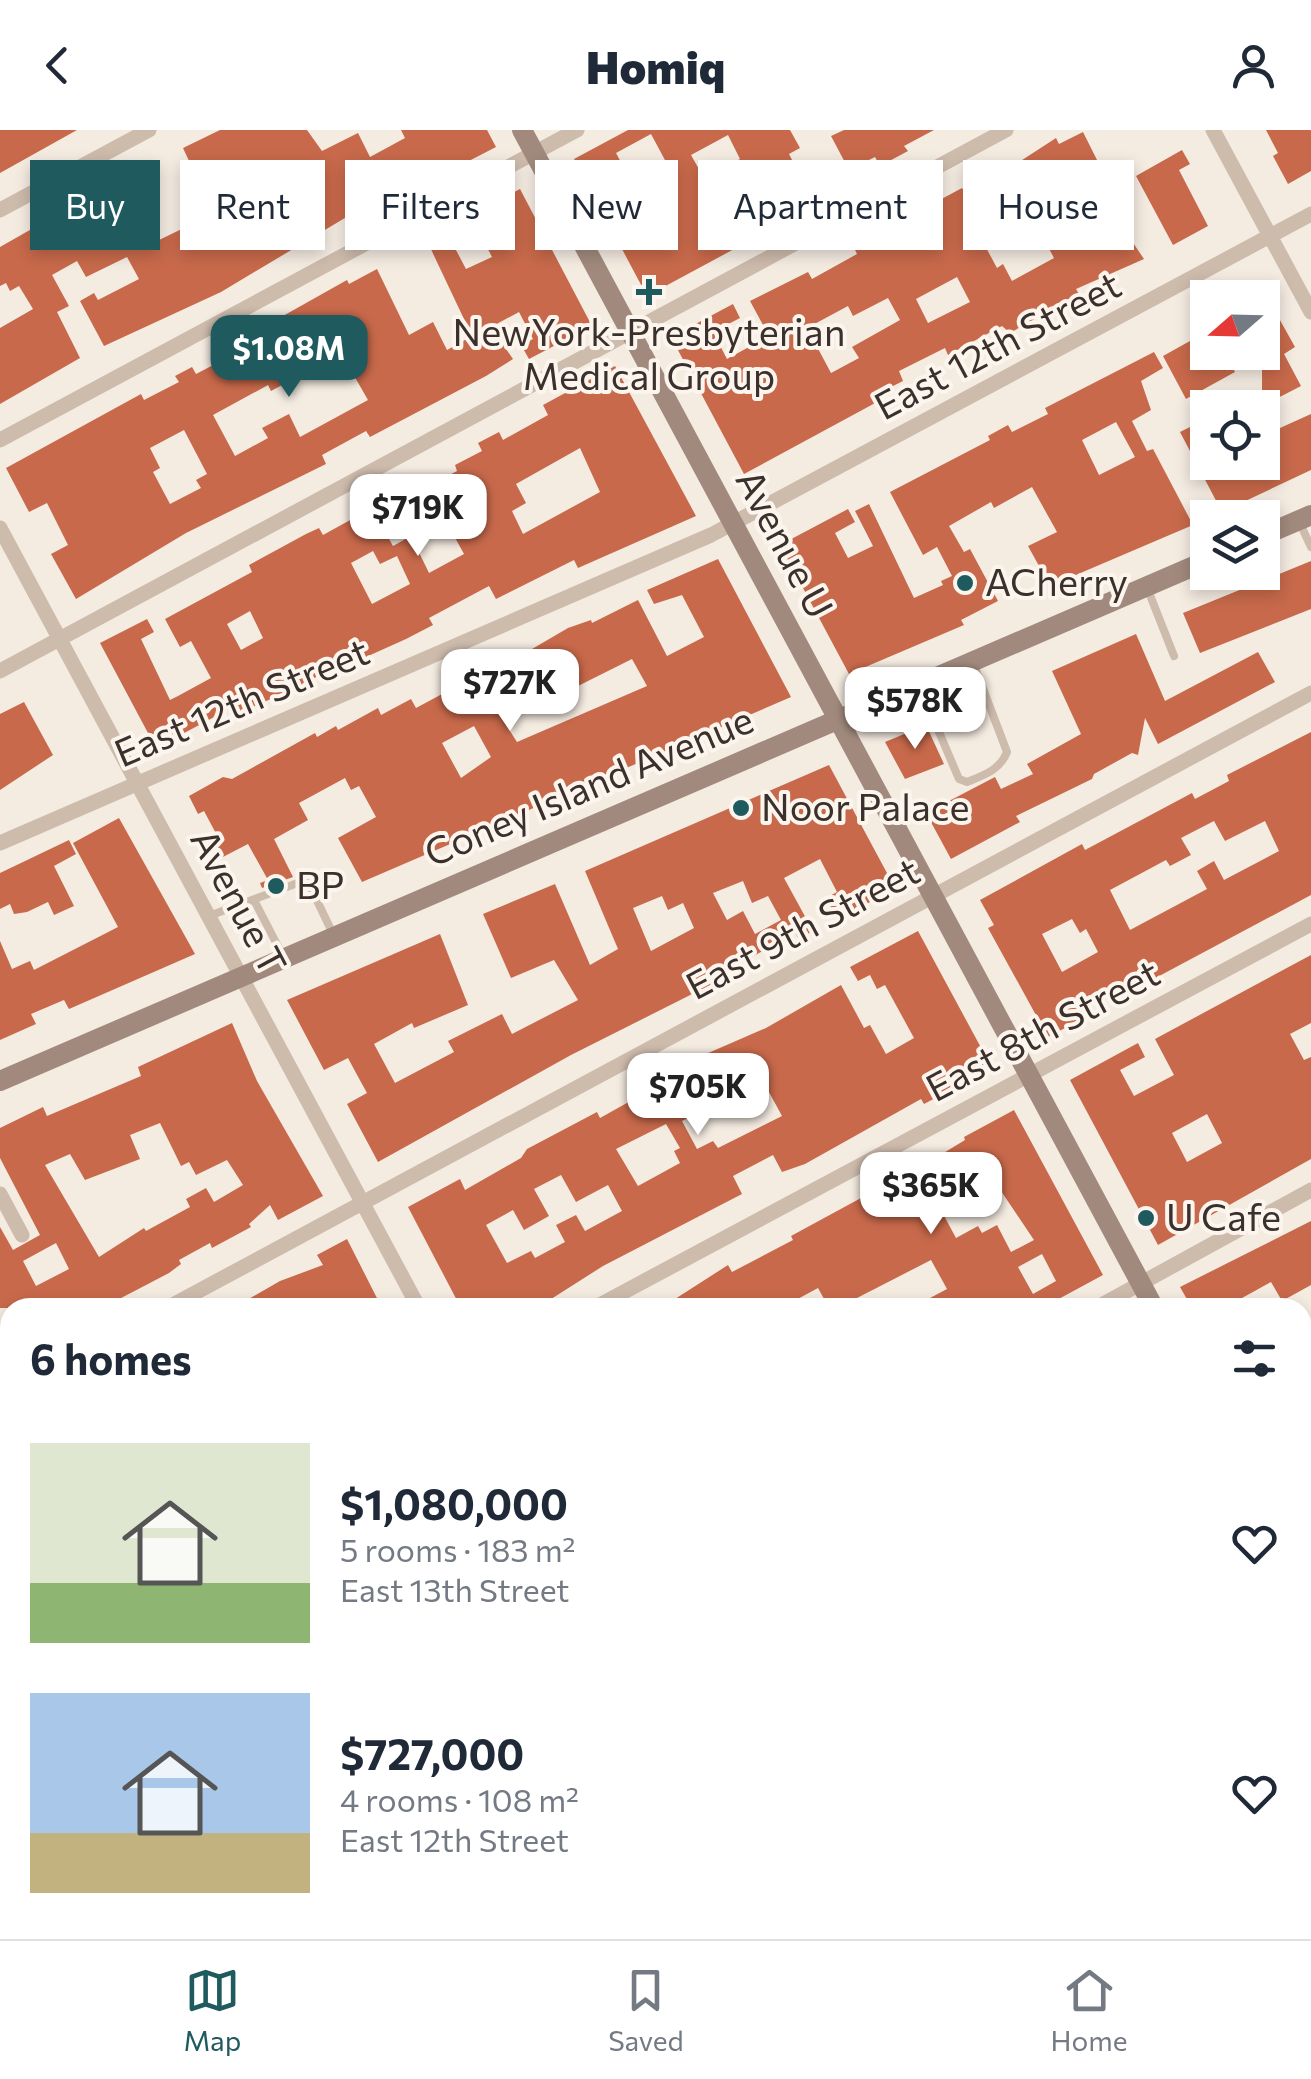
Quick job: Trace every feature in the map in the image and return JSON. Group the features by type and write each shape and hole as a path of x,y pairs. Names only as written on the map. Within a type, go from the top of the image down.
{"main road":[{"name":"Avenue U","path":"522,130 1149,1298"},
{"path":"1280,528 1305,518"},
{"name":"Coney Island Avenue","path":"0,1081 1190,568"}],"street":[{"path":"0,210 148,130"},
{"path":"0,440 578,130"},
{"path":"0,671 1006,130"},
{"path":"1214,130 1311,312"},
{"name":"East 12th Street","path":"0,843 734,524 1311,214"},
{"name":"Avenue T","path":"0,528 414,1298"},
{"name":"East 9th Street","path":"185,1298 1311,693"},
{"name":"East 8th Street","path":"613,1298 1311,924"},
{"path":"1114,1298 1311,1190"},
{"path":"0,1194 22,1235"}],"lane":[{"path":"1305,518 1311,547"},
{"path":"1146,586 1174,656"},
{"path":"918,684 960,778 978,778 996,768 1007,752 972,660"},
{"path":"209,916 303,881 309,884 334,936"},
{"path":"254,900 284,958"}],"building":[{"path":"0,130 77,130 0,173"},
{"path":"220,130 307,130 322,151 358,133 370,157 405,138 401,130 487,130 496,147 471,160 345,160 345,218 325,230 325,160 189,160 183,148"},
{"path":"628,130 790,130 800,148 789,154 792,160 738,160 728,135 691,155 698,167 698,250 732,250 647,296 622,250 678,250 678,160 665,160 651,134 616,153 620,160 575,160"},
{"path":"844,130 934,130 904,146 908,151 891,160 875,157 844,160 831,136"},
{"path":"1266,130 1311,130 1311,171 1288,184 1273,156 1278,153"},
{"path":"1083,132 1097,160 1022,160 1056,138 1059,144"},
{"path":"1182,150 1190,164 1179,170 1208,226 1173,245 1136,176"},
{"path":"962,188 963,250 987,250 997,268 1003,264 1012,281 1054,258 1050,250 1134,250 1134,244 1144,259 1076,289 1079,294 1010,333 1002,326 948,355 945,348 899,371 903,381 873,396 877,402 744,474 671,337 733,304 740,318 713,332 727,359 769,336 750,301 808,272 812,279 857,254 855,250 943,250 943,198","holes":["957,277 970,302 928,323 916,299","888,298 900,320 852,347 859,358 831,373 807,328 848,306 853,316"]},
{"path":"520,189 535,218 535,250 552,250 592,326 529,359 521,345 533,339 519,312 491,327 513,359 370,437 366,431 322,455 326,464 186,533 76,599 51,554 68,545 47,503 29,512 6,468 141,394 144,400 179,382 175,376 192,367 196,374 240,351 235,343 347,280 349,284 377,269 409,335 433,322 447,350 472,336 431,250 456,250 466,269 492,257 488,250 515,250 515,192","holes":["341,353 368,400 300,437 289,414 262,428 268,438 235,456 213,415 268,385 271,391","184,430 207,474 196,480 201,488 170,504 153,472 160,468 150,448"]},
{"path":"30,230 30,250 160,250 160,240 180,230 180,250 291,250 221,292 104,346 80,301 94,293 98,300 139,279 127,257 86,277 77,261 52,275 69,306 57,312 80,358 0,404 0,328 33,309 19,286 10,291 6,283 0,286 0,247"},
{"path":"1280,320 1295,347 1284,354 1301,386 1280,397 1280,390 1262,390 1262,370 1280,370"},
{"path":"1190,341 1190,370 1235,372 1202,390 1190,390 1186,399 1163,356"},
{"path":"1154,352 1163,368 1141,381 1151,410 1132,421 1147,451 1153,449 1190,519 1190,526 1050,586 1028,546 1057,532 1032,487 994,508 991,502 949,526 964,552 970,549 998,601 961,620 964,625 849,674 780,545 848,509 855,522 835,533 848,558 873,546 855,511 869,504 914,598 943,585 941,581 952,576 937,547 923,555 890,492 990,440 988,436 1008,425 1012,432 1048,414 1045,408","holes":["1116,422 1135,457 1099,475 1082,440"]},
{"path":"615,366 696,516 578,568 574,560 496,599 489,586 429,618 433,625 406,639 366,657 363,650 302,685 237,714 233,707 156,748 100,643 147,619 154,632 141,639 170,700 211,678 191,641 180,647 165,619 252,572 249,565 306,534 319,528 323,535 372,508 393,546 411,536 429,573 464,554 447,523 422,536 400,495 417,486 419,491 457,471 455,465 482,451 478,443 499,432 503,440 548,415 543,405","holes":["580,448 600,492 523,534 512,511 526,503 516,484","373,551 380,564 397,556 410,584 372,604 351,563","250,611 263,638 241,650 227,624"]},
{"path":"1311,414 1311,470 1247,500 1216,500 1205,480 1280,480 1280,428"},
{"path":"1190,427 1190,451 1180,432"},
{"path":"718,559 791,697 362,882 338,838 376,817 359,786 351,790 345,778 299,803 308,820 274,839 293,877 262,888 260,883 268,880 248,844 219,859 212,846 220,841 204,811 198,814 189,796 223,777 232,779 315,733 317,737 336,726 338,730 378,708 381,715 411,699 416,708 457,686 454,681 472,671 476,678 568,628 591,620 592,623 638,600 667,656 704,637 682,595 654,604 647,590","holes":["632,659 647,686 517,742 499,714 556,686 560,695","474,726 491,757 461,778 442,743"]},
{"path":"1311,561 1311,609 1200,653 1183,613 1240,590 1280,590 1280,574"},
{"path":"1136,634 1165,701 1258,652 1275,682 1158,744 1145,718 1138,755 1132,753 1094,774 1092,779 1016,816 1020,822 951,859 926,813 995,777 1001,789 1033,774 1027,764 1081,734 1052,671"},
{"path":"24,702 53,755 0,790 0,714"},
{"path":"926,725 944,764 905,779 885,742"},
{"path":"1311,732 1311,895 1148,982 1146,977 1083,1010 1086,1017 1048,1037 988,928 994,925 980,900 1082,844 1085,850 1192,793 1195,799 1229,781 1227,775","holes":["1214,821 1225,841 1265,821 1279,851 1224,880 1214,861 1197,871 1207,889 1130,930 1110,890 1166,860 1170,866 1191,855 1181,838","1072,919 1080,933 1086,929 1098,952 1062,972 1042,934"]},
{"path":"829,765 895,888 838,920 826,898 837,892 820,859 784,878 813,931 799,939 795,933 732,968 734,973 571,1055 378,1162 347,1104 367,1093 348,1058 324,1070 287,1000 440,934 468,1005 414,1028 412,1023 374,1044 395,1083 454,1052 448,1041 502,1014 512,1034 578,1000 554,960 511,978 483,914 555,884 590,965 618,949 585,871","holes":["743,881 752,903 768,896 781,920 755,934 743,911 727,920 713,893","662,896 668,910 683,903 694,928 651,951 633,908"]},
{"path":"119,818 195,954 69,1009 64,1000 31,1014 36,1024 0,1040 0,941 12,969 30,961 34,970 118,927 73,843"},
{"path":"69,840 76,854 54,866 74,906 54,915 48,902 14,914 10,904 0,909 0,873"},
{"path":"918,931 992,1068 924,1104 921,1099 805,1164 782,1172 773,1155 733,1176 742,1194 603,1266 553,1298 456,1298 408,1207 460,1179 465,1190 521,1158 527,1149 597,1112 600,1118 643,1094 641,1091 683,1064 766,1028 841,985 864,1028 870,1025 886,1054 914,1038 885,985 877,989 870,975 858,981 850,967","holes":["757,1070 782,1116 718,1148 713,1141 697,1149 682,1121 730,1095 734,1091 730,1084","666,1124 680,1148 674,1151 680,1163 638,1186 616,1149","561,1175 576,1202 608,1185 622,1211 585,1231 576,1215 556,1225 565,1242 535,1258 531,1251 507,1263 486,1225 513,1210 524,1230 549,1216 534,1189"]},
{"path":"1311,955 1311,1023 1290,1034 1304,1060 1311,1057 1311,1159 1158,1245 1070,1080 1138,1043 1145,1057 1120,1070 1134,1096 1174,1075 1155,1039","holes":["1207,1114 1222,1143 1187,1162 1172,1133"]},
{"path":"232,1023 257,1081 323,1196 278,1220 270,1205 249,1224 251,1227 212,1248 210,1243 179,1260 181,1264 169,1273 121,1298 0,1298 0,1227 13,1250 40,1235 0,1158 0,1128 43,1107 47,1116 141,1076 138,1067","holes":["160,1123 181,1166 189,1162 196,1175 227,1160 243,1185 214,1202 206,1188 186,1199 190,1207 146,1231 144,1228 99,1257 45,1165 70,1154 85,1180 140,1159 130,1135","56,1243 69,1269 36,1286 23,1261"]},
{"path":"1014,1110 1103,1275 1060,1298 930,1298 947,1289 931,1260 857,1298 824,1298 818,1288 800,1298 677,1298 728,1265 732,1272 793,1240 791,1236 965,1140 964,1137","holes":["1001,1191 1034,1240 1011,1252 997,1225 982,1233 978,1226 956,1238 942,1212 966,1199 971,1207","1042,1254 1056,1281 1033,1294 1018,1267"]},
{"path":"1311,1221 1311,1285 1287,1298 1280,1298 1271,1282 1242,1298 1186,1298 1180,1287"},
{"path":"347,1239 377,1298 250,1298 280,1281 323,1265 317,1255"}],"place":[{"name":"NewYork-Presbyterian Medical Group","path":"649,292"},
{"name":"ACherry","path":"965,583"},
{"name":"Noor Palace","path":"741,808"},
{"name":"BP","path":"276,886"},
{"name":"U Cafe","path":"1146,1218"}]}
